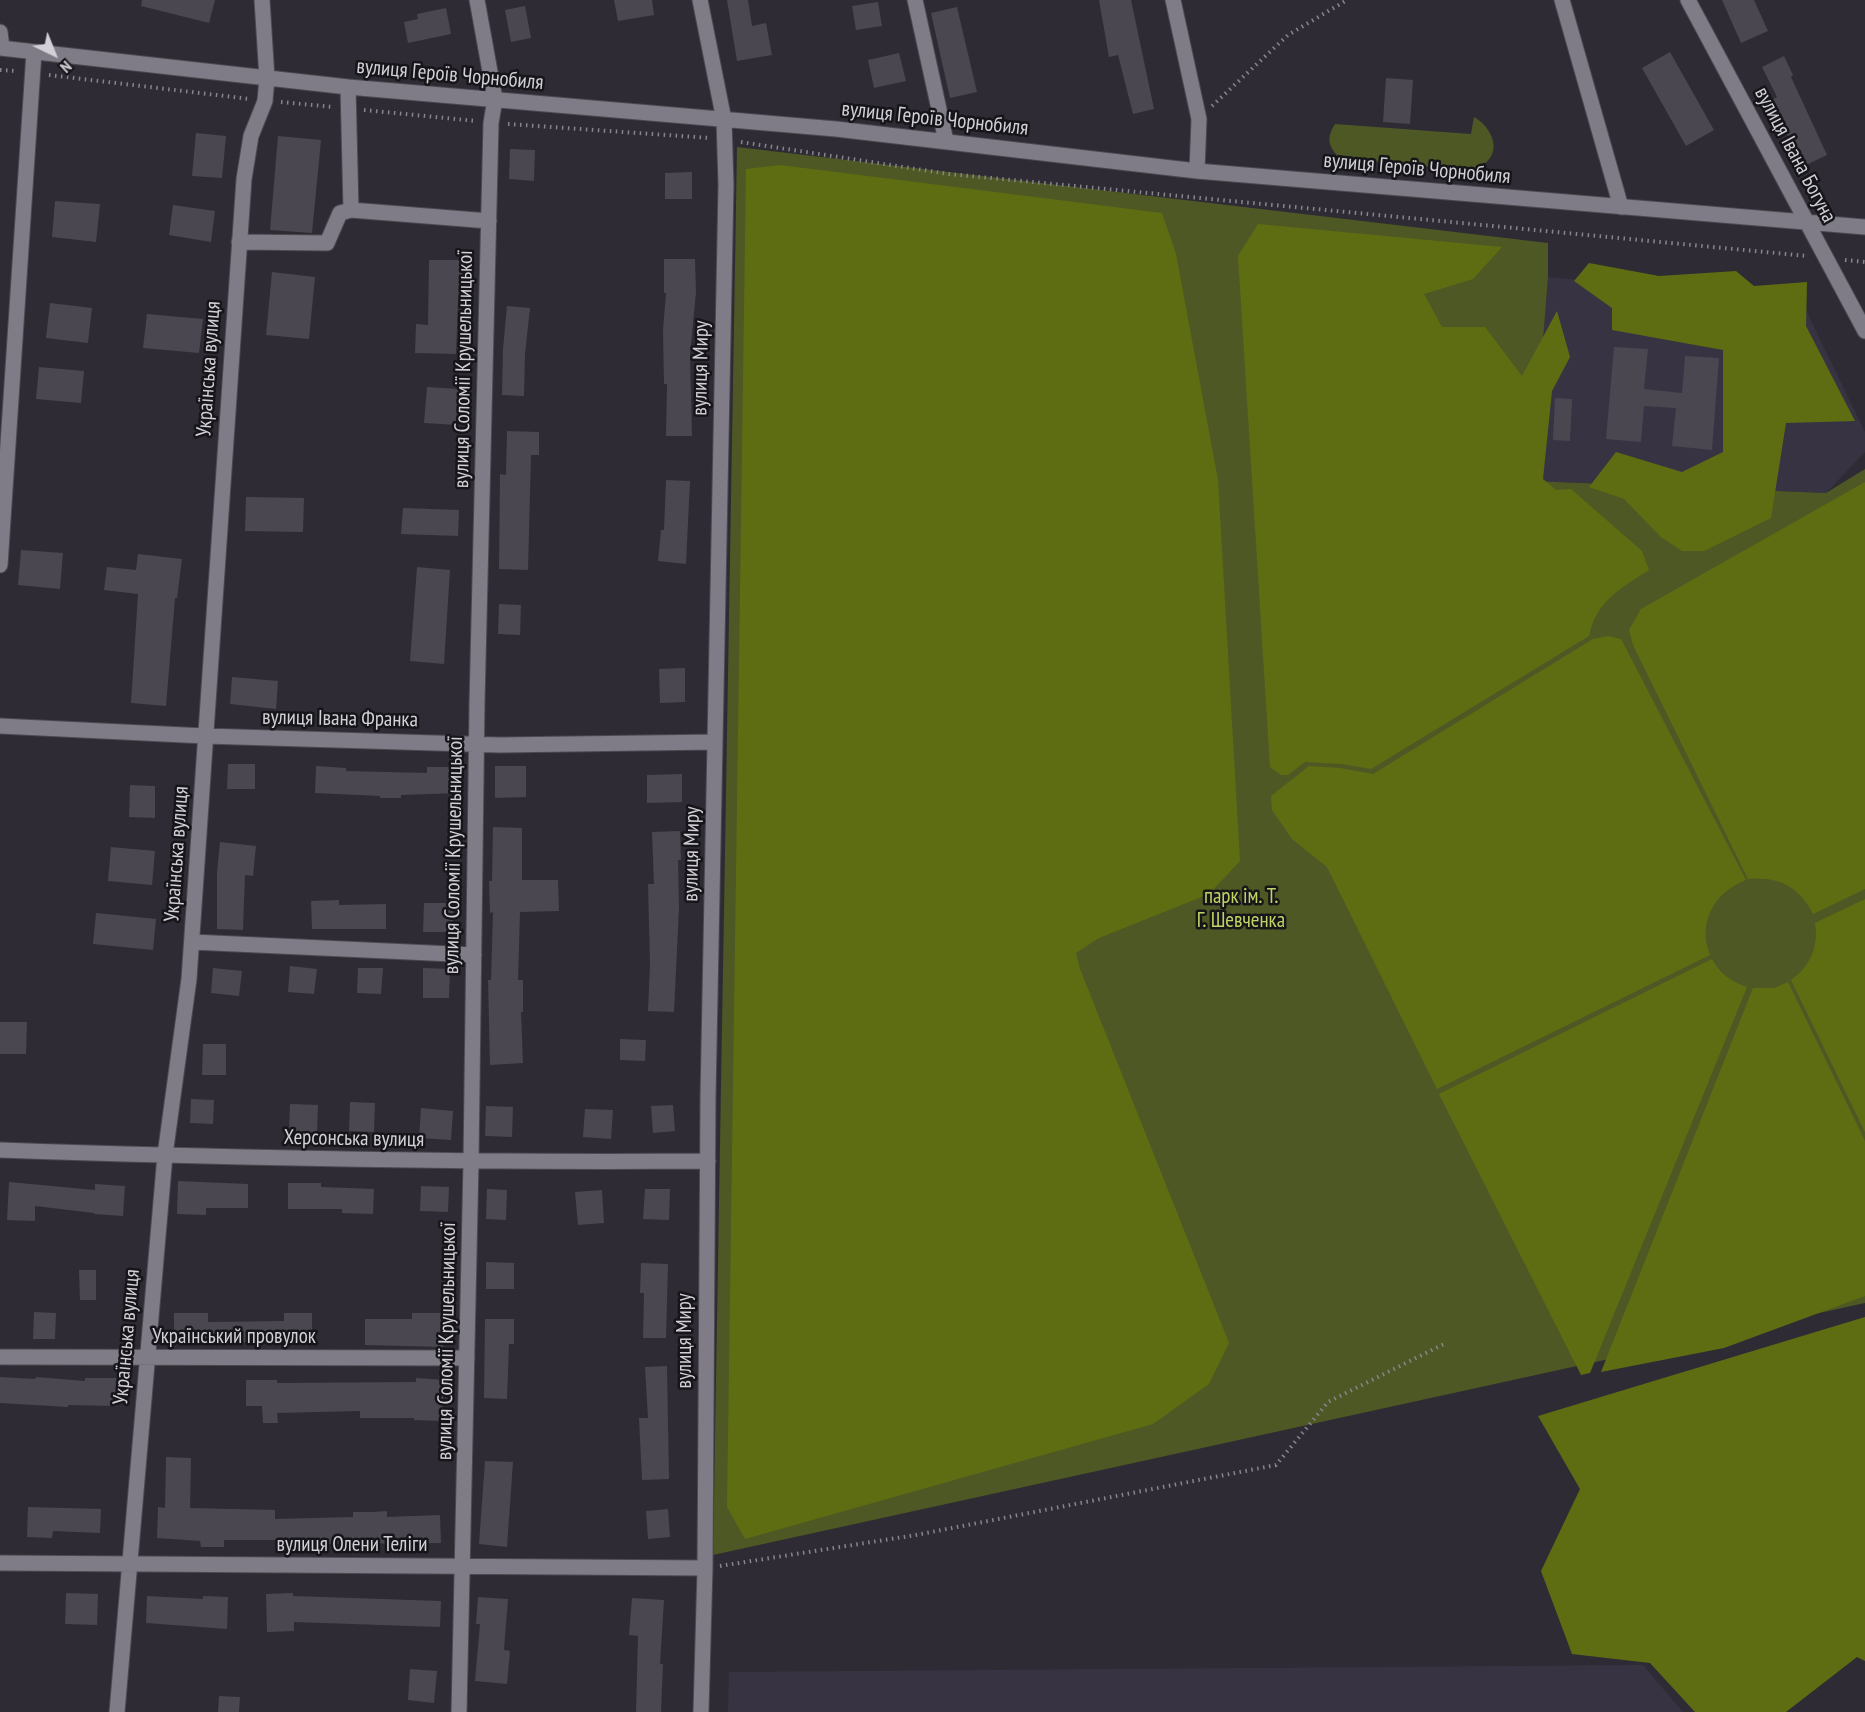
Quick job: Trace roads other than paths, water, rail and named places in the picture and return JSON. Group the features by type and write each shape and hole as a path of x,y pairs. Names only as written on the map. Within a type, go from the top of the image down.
{"street":[{"name":"Українська вулиця","path":"117,1712 165,1155 189,979 244,179 251,136 265,101 267,78 262,0"},
{"name":"вулиця Соломії Крушельницької","path":"459,1712 471,1162 476,743 489,221 492,123 495,99 477,0"},
{"name":"вулиця Миру","path":"700,0 724,120 726,185 708,1161 705,1568 700,1712"},
{"path":"915,0 946,141"},
{"path":"1173,0 1199,119 1197,171"},
{"path":"1562,0 1621,207"},
{"name":"вулиця Івана Богуна","path":"1688,0 1865,331"},
{"path":"0,32 1,48"},
{"name":"вулиця Героїв Чорнобиля","path":"1,48 348,87 836,129 1197,171 1865,227"},
{"path":"0,565 34,52"},
{"path":"348,87 351,210"},
{"path":"239,242 327,243 340,213 351,210 489,221"},
{"name":"вулиця Івана Франка","path":"0,726 206,736 500,745 715,742"},
{"path":"192,942 474,955"},
{"name":"Херсонська вулиця","path":"0,1150 471,1162 708,1161"},
{"name":"Український провулок","path":"0,1357 467,1358"},
{"name":"вулиця Олени Теліги","path":"0,1563 705,1568"}],"park label":[{"name":"парк ім. Т. Г. Шевченка","path":"1241,909"}]}
